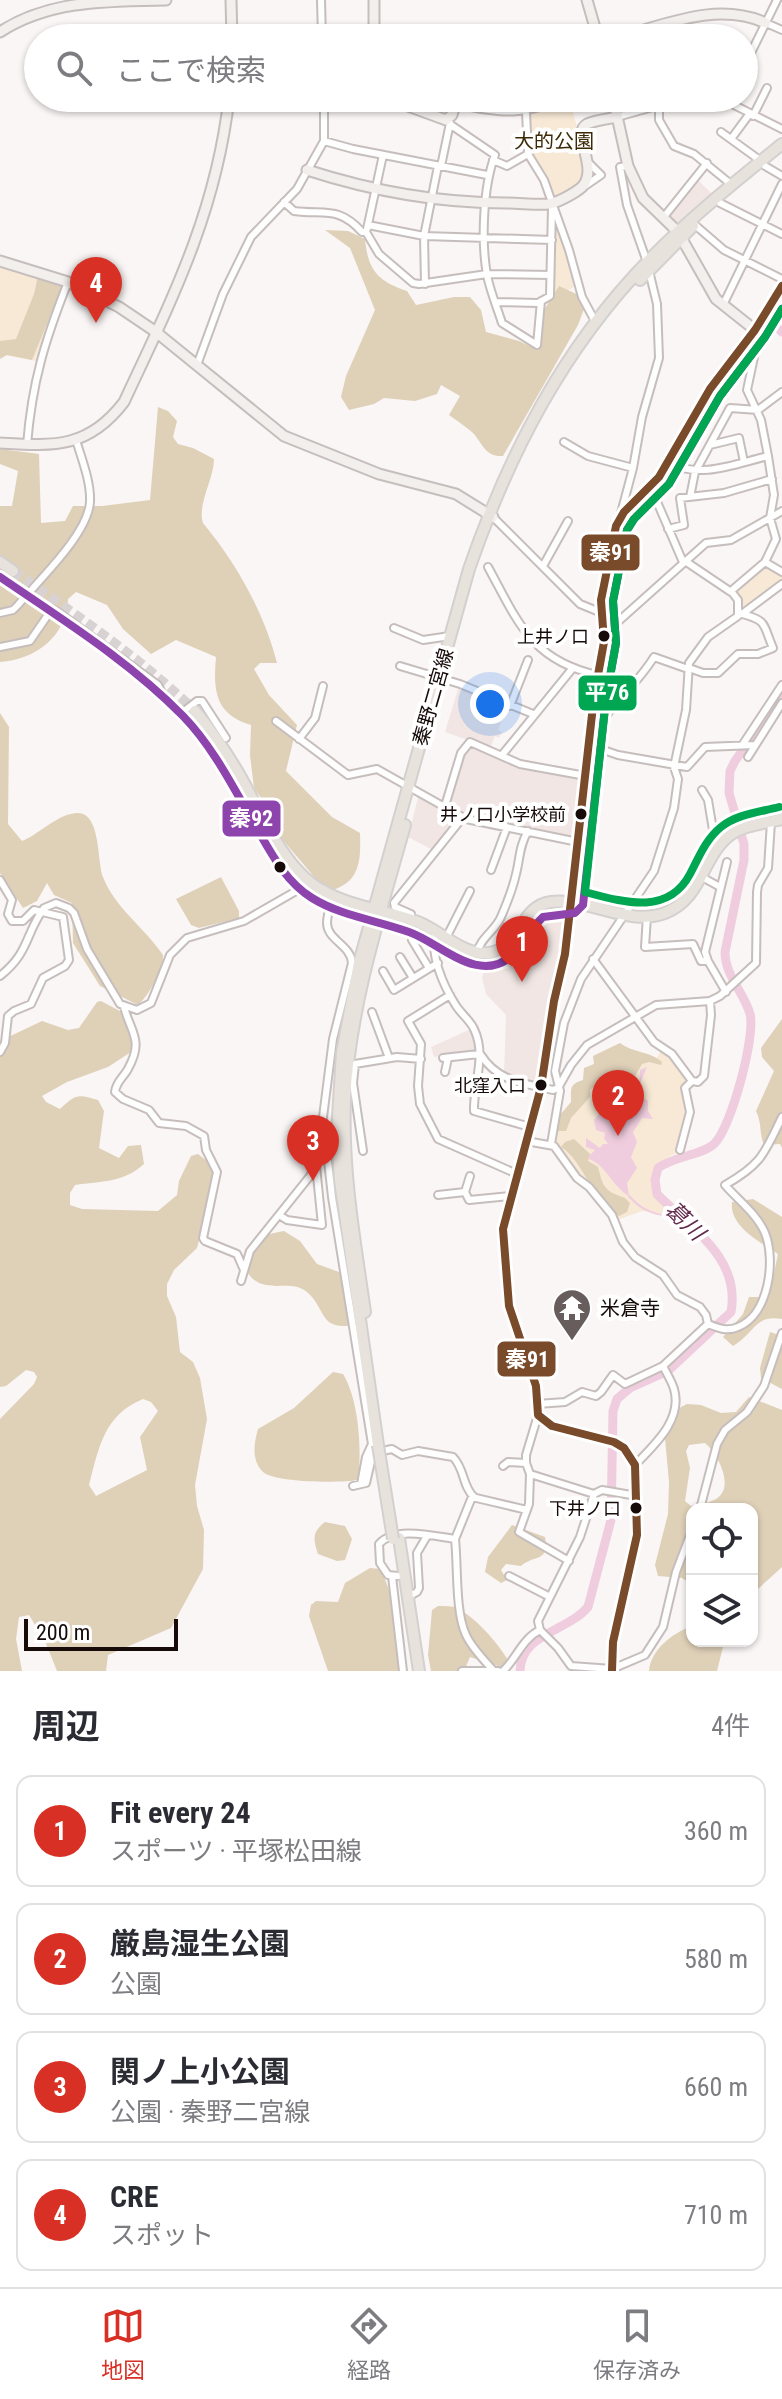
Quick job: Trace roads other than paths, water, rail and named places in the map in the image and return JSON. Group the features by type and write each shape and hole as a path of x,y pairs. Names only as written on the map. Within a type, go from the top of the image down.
{"main road":[{"name":"秦野二宮線","path":"680,235 720,203 782,144"},
{"name":"秦野二宮線","path":"441,679 469,569 513,455 535,414 596,323 648,266 732,185 782,152"},
{"name":"秦野二宮線","path":"373,1408 340,1180 338,1100 346,1020 441,679 491,514 561,383 648,266"},
{"path":"0,562 13,571"},
{"path":"195,711 218,741 288,857 310,883 333,896 412,920 477,953 496,952 506,946 526,917 539,906 551,902 572,901 625,914 664,914 694,891 722,844 734,833 777,820"},
{"path":"373,1408 382,1445 419,1671"},
{"path":"396,1539 395,1576 412,1671"}],"street":[{"path":"33,0 36,11"},
{"path":"0,32 36,11 83,1 166,0"},
{"path":"231,0 232,24"},
{"path":"321,0 322,24"},
{"path":"374,0 374,24"},
{"path":"587,0 594,24"},
{"path":"758,39 777,0"},
{"path":"679,24 720,12 743,14 782,30"},
{"path":"758,103 767,88"},
{"path":"0,443 49,445 76,440 107,422 124,402 188,263 208,207 227,112"},
{"path":"197,365 223,294 251,237 297,189 324,141 324,112"},
{"path":"421,112 450,122 495,155 487,175 485,239 487,274 502,323 537,345 541,301"},
{"path":"425,284 424,236 453,112"},
{"path":"495,112 526,112 528,154 544,180 569,250 579,289 596,323"},
{"path":"616,112 628,166 643,198 680,235 706,284 723,305 759,334 747,390 758,410 768,456 774,495 770,518 779,538 765,562 731,592"},
{"path":"307,170 374,189 431,200 552,204 580,189 587,179 587,161 581,135 583,127 630,112"},
{"path":"659,112 659,120 674,146 694,154 732,185"},
{"path":"744,112 782,129"},
{"path":"731,139 752,112"},
{"path":"721,132 782,176"},
{"path":"324,141 487,175"},
{"path":"493,160 507,166 528,154"},
{"path":"383,155 367,228 379,254 413,283 425,284 487,274 550,275"},
{"path":"663,218 707,163"},
{"path":"569,1561 519,1532 527,1510 530,1474 526,1463 538,1415 536,1386 509,1306 503,1229 541,1087 554,1001 565,954 597,675 604,642 601,600 642,417 659,358 657,304 648,266 627,205 620,167 628,166"},
{"path":"723,305 782,184"},
{"path":"284,202 294,211 336,213 350,219 362,232 367,228 424,236 552,240"},
{"path":"720,203 782,234"},
{"path":"495,302 541,301 550,296 552,204"},
{"path":"695,225 724,250 782,279"},
{"path":"0,261 68,282 119,307 156,332 284,436 379,474 456,494 491,514 580,604 602,613"},
{"path":"27,445 36,371 45,338 68,282"},
{"path":"619,520 651,488 710,389 777,305 782,286"},
{"path":"690,497 695,472 730,408 758,410 782,392"},
{"path":"710,445 739,438 744,462"},
{"path":"0,613 6,613 18,605 67,548 84,523 90,489 76,440"},
{"path":"564,454 566,443 588,456 633,468"},
{"path":"668,463 695,472 768,456"},
{"path":"668,529 684,525 680,498 724,493 772,479"},
{"path":"651,488 684,561 731,592 738,600 740,614"},
{"path":"603,630 612,627 706,543 731,540 782,511"},
{"path":"543,566 568,521"},
{"path":"765,562 782,572"},
{"path":"488,567 523,631 544,653 572,669 597,675"},
{"path":"551,1144 560,1091 555,1071 561,1035 581,979 643,889 660,855 678,786 674,767 686,710 689,663 708,637 782,584"},
{"path":"0,647 30,641 52,609 158,685 165,699 206,741 244,798 251,796"},
{"path":"591,726 597,727 641,677 654,657 703,673 718,673 738,654 758,654 773,648 768,630 758,618 740,614"},
{"path":"394,628 423,640 450,636"},
{"path":"510,706 528,660"},
{"path":"400,666 533,714"},
{"path":"502,755 572,669"},
{"path":"744,744 782,685"},
{"path":"299,739 315,718 323,686"},
{"path":"179,715 197,701 202,701 226,738"},
{"path":"748,757 782,703"},
{"path":"276,721 348,775 377,769 463,817 578,842"},
{"path":"445,806 461,753 470,742 520,764 586,776"},
{"path":"589,745 618,755 690,770 703,748 754,745"},
{"path":"702,790 708,800 714,836 722,844"},
{"path":"412,920 411,914 395,907 394,903 463,817"},
{"path":"558,1088 581,1050 636,1016 665,1004 710,1001 726,992 756,963 758,885 768,868 777,820"},
{"path":"491,870 507,827"},
{"path":"477,953 481,941 495,929 502,914 528,831"},
{"path":"701,962 727,862"},
{"path":"702,877 720,887"},
{"path":"0,880 12,900 8,914 12,921 20,923 31,911 63,917 69,960 65,966 43,978 31,1004 8,1016 5,1043 0,1052"},
{"path":"124,1007 137,1010 151,1003 170,955 187,938 244,921 310,883"},
{"path":"446,938 470,891"},
{"path":"241,1281 250,1251 316,1166 324,1149 323,1117 333,1039 352,963 351,955 328,929 333,896"},
{"path":"0,976 17,962 41,912 56,903 74,913 87,949 124,1007 135,1034 136,1043 129,1067 115,1092 123,1099 149,1110 159,1123 186,1126 204,1136 206,1150 217,1172 203,1238 237,1254 244,1270"},
{"path":"647,916 645,947 693,944 701,962 726,992"},
{"path":"436,931 434,940 440,975 455,1005 474,1028 479,1054 474,1111 530,1127"},
{"path":"412,940 429,968"},
{"path":"400,957 413,978"},
{"path":"593,959 654,1042 672,1054 692,1081 698,1082 704,1076 710,1001"},
{"path":"383,971 394,990 438,963"},
{"path":"450,995 408,1021 421,1044 419,1097 438,1139 517,1174"},
{"path":"372,1012 389,1058"},
{"path":"479,1054 488,1067 500,1076 541,1087 558,1088"},
{"path":"445,1072 445,1058 479,1054"},
{"path":"363,1151 353,1083 355,1064 409,1056 421,1059"},
{"path":"680,1150 690,1112 684,1092 692,1081"},
{"path":"526,1141 551,1144 612,1215 623,1242 635,1257 663,1275 677,1295 700,1307 710,1325 720,1329 736,1328 753,1316 764,1296 771,1269 770,1248 761,1225 725,1185 749,1172 769,1149 779,1132 782,1117"},
{"path":"324,1149 365,1354"},
{"path":"279,1215 287,1220 322,1225 316,1166"},
{"path":"470,1176 465,1192 469,1200 511,1196"},
{"path":"438,1195 465,1192"},
{"path":"537,1404 565,1402 582,1392 596,1396 613,1375 625,1384 664,1367 710,1325"},
{"path":"702,1503 717,1444 725,1430 747,1412 764,1386 782,1333"},
{"path":"687,1343 696,1351"},
{"path":"635,1465 652,1449 676,1414 674,1389 664,1367"},
{"path":"361,1484 372,1444 373,1408"},
{"path":"538,1415 552,1426 614,1442 631,1457 635,1465 635,1547 613,1642 612,1670"},
{"path":"353,1486 368,1480 373,1453 392,1449 400,1455 418,1451 453,1457 462,1469 468,1491 474,1497 527,1510"},
{"path":"503,1466 508,1462 526,1463"},
{"path":"530,1474 594,1494"},
{"path":"637,1496 596,1491 580,1537 538,1621 540,1630 558,1648 567,1663 578,1669 612,1670 641,1659 663,1627 676,1572 686,1546"},
{"path":"474,1497 455,1539 460,1616 464,1633 474,1649 498,1671"},
{"path":"403,1671 395,1576 381,1567 378,1554 380,1542 387,1536 395,1535 455,1539"},
{"path":"408,1597 419,1588 417,1553 427,1536"},
{"path":"509,1576 550,1597"},
{"path":"462,1671 498,1671 515,1660 525,1641 540,1630"}],"waterway":[{"name":"葛川","path":"769,320 782,332"},
{"name":"葛川","path":"520,1671 528,1648 588,1607 611,1520 613,1411 617,1399 630,1388 668,1371 731,1312 732,1293 721,1259 698,1232 657,1194 655,1180 658,1168 714,1144 728,1120 741,1081 751,1025 747,1006 728,969 725,952 744,860 744,844 729,793 730,771 782,695"},
{"path":"629,1196 647,1210 683,1218"}],"tunnel":[{"path":"13,571 130,655 195,711"}],"place":[{"name":"CRE","path":"96,323"},
{"name":"上井ノ口","path":"604,636"},
{"name":"井ノ口小学校前","path":"581,814"},
{"name":"Fit every 24","path":"522,982"},
{"name":"北窪入口","path":"541,1085"},
{"name":"厳島湿生公園","path":"618,1136"},
{"name":"関ノ上小公園","path":"313,1181"},
{"name":"米倉寺","path":"572,1342"},
{"name":"下井ノ口","path":"636,1508"}],"park label":[{"name":"大的公園","path":"554,141"}]}
